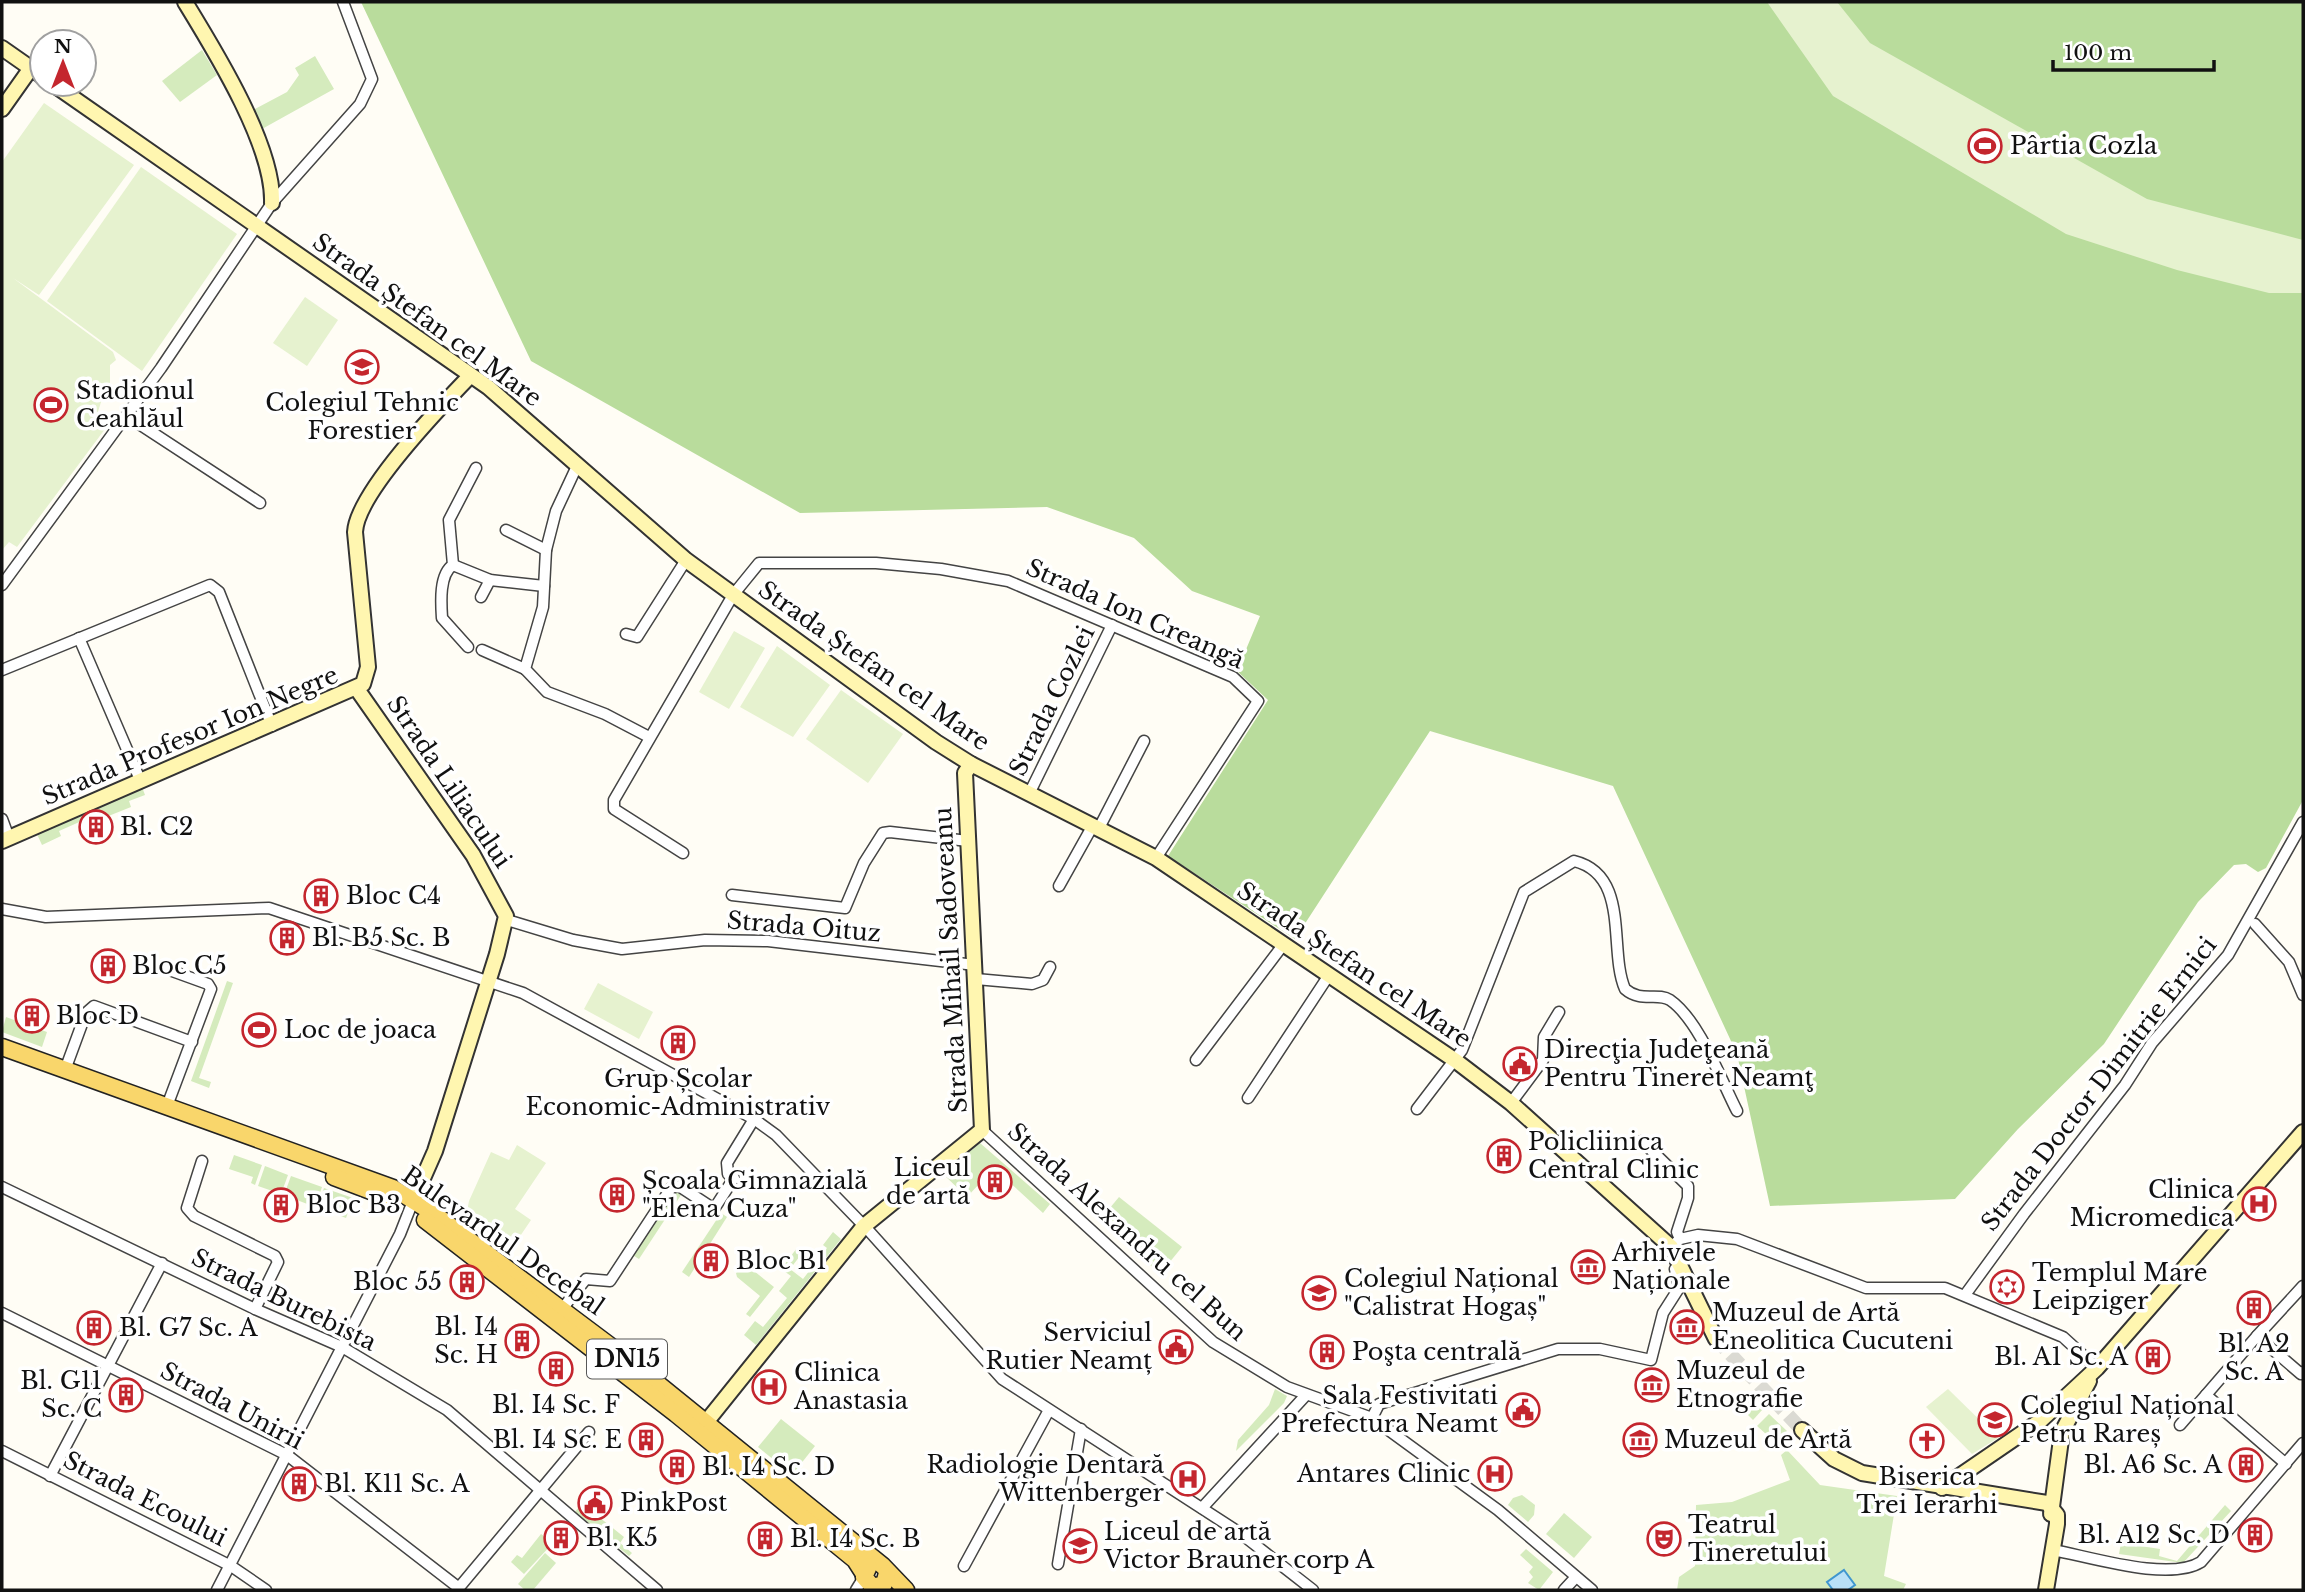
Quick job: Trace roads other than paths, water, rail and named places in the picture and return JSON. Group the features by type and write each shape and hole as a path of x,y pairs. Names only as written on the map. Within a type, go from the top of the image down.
{"main road":[{"name":"Bulevardul Decebal","path":"2,1046 375,1180 562,1309 707,1420 906,1590"},
{"name":"Bulevardul Decebal","path":"2,1055 412,1206 676,1414 844,1551 869,1585"},
{"name":"DN15","path":"869,1585 870,1565 883,1568"}],"street":[{"path":"185,2 228,77 249,121 273,183 272,203"},
{"path":"2,585 127,416 272,203 360,104 372,79 343,2"},
{"path":"2,48 28,66"},
{"path":"2,109 28,81"},
{"name":"Strada Ștefan cel Mare","path":"73,98 470,376 539,430 686,560 971,764 1156,858 1456,1061 1511,1103 1675,1246 1716,1339"},
{"name":"Strada Liliacului","path":"470,376 408,445 358,514 355,532 368,667 366,679 357,689 473,855 498,898 507,920"},
{"path":"127,416 260,503"},
{"path":"525,669 543,607 546,550 556,512 577,466"},
{"path":"453,565 449,520 476,468"},
{"path":"506,530 546,550"},
{"path":"626,634 637,638 686,560"},
{"name":"Strada Ion Creangă","path":"733,595 759,563 876,563 941,569 1007,581 1233,677 1258,701 1156,858"},
{"path":"453,565 490,580 544,586"},
{"path":"453,565 444,581 442,618 468,647"},
{"path":"481,597 490,580"},
{"path":"2,670 203,586 215,587 272,726"},
{"path":"682,853 614,809 614,800 733,595"},
{"name":"Strada Cozlei","path":"1029,794 1112,625"},
{"path":"79,638 141,782"},
{"path":"482,650 525,669 547,691 605,714 649,737"},
{"name":"Strada Profesor Ion Negre","path":"6,839 357,689"},
{"path":"1059,886 1095,829 1144,741"},
{"name":"Strada Mihail Sadoveanu","path":"707,1420 864,1226 982,1130 965,773 971,764"},
{"path":"2,819 6,839"},
{"name":"Strada Doctor Dimitrie Ernici","path":"1965,1295 2124,1085 2152,1043 2228,955 2303,822"},
{"path":"732,895 845,908 864,863 883,834 890,832 968,841"},
{"path":"1417,1109 1456,1061 1524,892 1574,861 1584,863 1595,872 1614,905 1625,989 1633,996 1669,999 1681,1010 1698,1035 1737,1111"},
{"path":"2,909 46,917 269,908 523,993 754,1119 776,1135 864,1226 1002,1378 1202,1508 1313,1590"},
{"path":"218,1590 412,1206 435,1150 507,920"},
{"name":"Strada Oituz","path":"507,920 573,940 622,949 705,940 768,941 975,972 1032,985 1043,980 1050,967"},
{"path":"2255,924 2289,962 2303,995"},
{"path":"1196,1060 1283,945"},
{"path":"162,967 208,984 211,989 167,1106"},
{"path":"1248,1098 1329,975"},
{"path":"65,1070 86,1013 94,1006 192,1042"},
{"path":"1511,1103 1543,1060 1544,1037 1559,1012"},
{"path":"562,1309 586,1279 610,1281 671,1188 679,1186 714,1209 734,1178 728,1174 727,1163 754,1119"},
{"name":"Strada Alexandru cel Bun","path":"982,1130 1213,1342 1306,1395 1372,1418 1497,1510 1592,1590"},
{"path":"1942,1488 2040,1421 2097,1368 2303,1132"},
{"path":"1372,1418 1378,1404 1558,1349 1600,1349 1651,1360 1663,1313 1679,1288 1676,1232 1688,1198 1688,1186 1642,1141"},
{"path":"202,1161 187,1208 194,1216 275,1256 278,1262 255,1309"},
{"name":"Strada Burebista","path":"2,1186 255,1309 342,1347 447,1410 657,1590"},
{"path":"1675,1246 1707,1234 1737,1239 1866,1288 1931,1286 1965,1295 2063,1336 2097,1368"},
{"path":"50,1476 162,1264"},
{"path":"2180,1425 2303,1286"},
{"name":"Strada Unirii","path":"2,1313 287,1455 458,1589"},
{"path":"2257,1336 2301,1374 2303,1372"},
{"path":"2039,1590 2062,1432 2097,1368"},
{"path":"1202,1508 1306,1395"},
{"path":"2206,1395 2286,1464"},
{"path":"964,1566 1049,1410"},
{"path":"1058,1564 1081,1429"},
{"path":"1802,1430 1834,1459 1862,1474 2017,1501 2039,1510 2050,1524"},
{"path":"458,1589 589,1432"},
{"path":"2053,1550 2154,1569 2189,1569 2201,1562 2303,1443"},
{"name":"Strada Ecoului","path":"2,1451 231,1566 265,1590"},
{"path":"2037,1500 2054,1483"},
{"path":"2017,1501 2037,1500 2052,1507 2057,1524 2046,1590"},
{"path":"1564,1590 1576,1577"}],"water":[{"path":"1844,1570 1855,1585 1848,1590 1833,1590 1827,1582"}],"tunnel":[{"path":"1716,1339 1802,1430"}],"place":[{"name":"Pârtia Cozla","path":"1985,146"},
{"name":"Colegiul Tehnic Forestier","path":"362,367"},
{"name":"Stadionul Ceahlăul","path":"51,405"},
{"name":"Bl. C2","path":"96,827"},
{"name":"Bloc C4","path":"321,896"},
{"name":"Bl. B5 Sc. B","path":"287,938"},
{"name":"Bloc C5","path":"108,966"},
{"name":"Bloc D","path":"32,1016"},
{"name":"Loc de joaca","path":"259,1030"},
{"name":"Grup Școlar Economic-Administrativ","path":"678,1043"},
{"name":"Direcţia Judeţeană Pentru Tineret Neamţ","path":"1520,1064"},
{"name":"Policliinica Central Clinic","path":"1504,1156"},
{"name":"Liceul de artă","path":"995,1182"},
{"name":"Școala Gimnazială \"Elena Cuza\"","path":"617,1195"},
{"name":"Clinica Micromedica","path":"2259,1204"},
{"name":"Bloc B3","path":"281,1205"},
{"name":"Bloc B1","path":"711,1261"},
{"name":"Arhivele Naționale","path":"1588,1267"},
{"name":"Bloc 55","path":"467,1282"},
{"name":"Templul Mare Leipziger","path":"2007,1287"},
{"name":"Colegiul Național \"Calistrat Hogaș\"","path":"1319,1293"},
{"name":"Bl. A2 Sc. A","path":"2254,1308"},
{"name":"Muzeul de Artă Eneolitica Cucuteni","path":"1687,1327"},
{"name":"Bl. G7 Sc. A","path":"94,1328"},
{"name":"Bl. I4 Sc. H","path":"522,1341"},
{"name":"Serviciul Rutier Neamț","path":"1176,1347"},
{"name":"Poşta centrală","path":"1327,1352"},
{"name":"Bl. A1 Sc. A","path":"2153,1357"},
{"name":"Bl. I4 Sc. F","path":"556,1369"},
{"name":"Muzeul de Etnografie","path":"1652,1385"},
{"name":"Clinica Anastasia","path":"769,1387"},
{"name":"Bl. G11 Sc. C","path":"126,1395"},
{"name":"Sala Festivitati Prefectura Neamt","path":"1523,1410"},
{"name":"Colegiul Național Petru Rareș","path":"1995,1420"},
{"name":"Bl. I4 Sc. E","path":"646,1440"},
{"name":"Muzeul de Artă","path":"1640,1440"},
{"name":"Biserica Trei Ierarhi","path":"1927,1441"},
{"name":"Bl. A6 Sc. A","path":"2246,1465"},
{"name":"Bl. I4 Sc. D","path":"677,1467"},
{"name":"Antares Clinic","path":"1495,1474"},
{"name":"Radiologie Dentară Wittenberger","path":"1188,1479"},
{"name":"Bl. K11 Sc. A","path":"299,1484"},
{"name":"PinkPost","path":"595,1503"},
{"name":"Bl. A12 Sc. D","path":"2255,1535"},
{"name":"Bl. K5","path":"561,1538"},
{"name":"Bl. I4 Sc. B","path":"765,1539"},
{"name":"Teatrul Tineretului","path":"1664,1539"},
{"name":"Liceul de artă Victor Brauner corp A","path":"1080,1546"}]}
